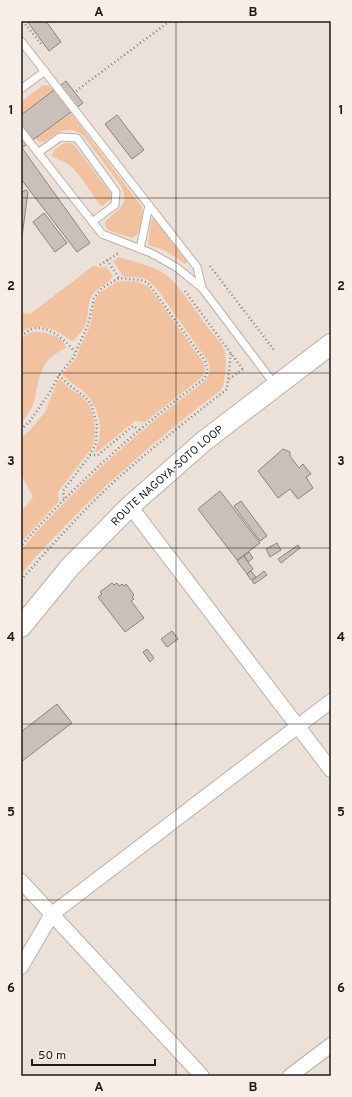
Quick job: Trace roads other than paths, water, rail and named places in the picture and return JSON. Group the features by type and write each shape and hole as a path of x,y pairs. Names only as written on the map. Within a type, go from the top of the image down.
{"main road":[{"name":"ROUTE NAGOYA-SOTO LOOP","path":"21,627 70,567 130,506 204,441 331,344"}],"street":[{"path":"130,506 331,770"},
{"path":"21,967 52,914 331,701"},
{"path":"21,881 202,1076"},
{"path":"290,1076 331,1045"}],"lane":[{"path":"21,41 197,267 202,288"},
{"path":"21,89 45,71"},
{"path":"21,131 102,234 151,253 176,267 202,288 276,387"},
{"path":"38,153 60,137 77,138 116,192 115,205 92,222"},
{"path":"140,249 149,205"}]}
